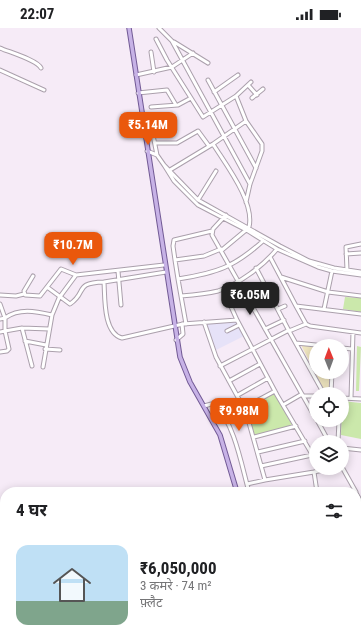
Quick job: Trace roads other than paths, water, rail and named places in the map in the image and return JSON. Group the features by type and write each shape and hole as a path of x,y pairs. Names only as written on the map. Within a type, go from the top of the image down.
{"main road":[{"path":"129,28 176,340 183,368 220,435 236,487"}],"street":[{"path":"159,28 172,41 208,63"},
{"path":"156,39 202,116 211,113 236,96 251,82"},
{"path":"172,41 250,184"},
{"path":"0,48 32,61 40,65 41,68"},
{"path":"151,52 154,72"},
{"path":"136,75 172,67 193,53"},
{"path":"0,70 44,90"},
{"path":"214,92 238,75"},
{"path":"208,80 256,168"},
{"path":"248,85 257,95"},
{"path":"252,98 263,89"},
{"path":"138,93 167,90 176,105"},
{"path":"236,96 246,121 262,144 262,151 250,184 246,202"},
{"path":"151,107 176,105 191,98"},
{"path":"170,170 213,144 233,128 246,121"},
{"path":"155,143 176,143 198,131 209,146"},
{"path":"153,135 157,155 171,176 191,199 297,256 316,263 361,273"},
{"path":"175,260 204,256 222,249 248,229 250,218 246,202 213,144"},
{"path":"147,151 157,155"},
{"path":"164,165 198,200 224,217"},
{"path":"198,200 216,171"},
{"path":"186,324 173,246 174,240 212,231 224,217"},
{"path":"248,229 277,249 306,263 332,271 361,273"},
{"path":"212,231 213,236 222,249 230,266 309,407"},
{"path":"178,279 207,274 230,266 263,240"},
{"path":"347,270 346,247 361,244"},
{"path":"181,296 223,289 239,281 270,257 277,249"},
{"path":"346,254 361,253"},
{"path":"270,257 306,324 310,326 361,333"},
{"path":"0,295 16,296 24,294 39,296 61,269 76,275 164,265"},
{"path":"256,268 320,387"},
{"path":"118,271 121,305"},
{"path":"324,309 332,271"},
{"path":"47,287 59,298 71,303 85,284 166,272"},
{"path":"43,367 52,315 59,298 76,275"},
{"path":"24,294 34,276"},
{"path":"281,277 328,292 361,296"},
{"path":"104,282 107,317 111,328 117,336 122,338 182,324 237,320"},
{"path":"223,289 239,325 260,364 309,448"},
{"path":"0,304 5,318 5,331 9,350 0,352"},
{"path":"278,309 285,306"},
{"path":"296,306 361,314"},
{"path":"0,319 27,311 52,315"},
{"path":"265,329 284,320"},
{"path":"204,322 212,350 244,407 254,437 265,480"},
{"path":"176,340 183,334 182,324"},
{"path":"220,366 289,330 306,324"},
{"path":"227,331 239,325"},
{"path":"0,332 22,328 49,329"},
{"path":"22,328 32,366"},
{"path":"353,332 351,398 361,399"},
{"path":"25,341 46,345"},
{"path":"296,343 309,344"},
{"path":"45,349 60,350"},
{"path":"229,381 260,364"},
{"path":"238,395 268,378"},
{"path":"225,418 275,391"},
{"path":"283,405 303,395 309,395"},
{"path":"204,406 215,403 225,418 233,437 248,487"},
{"path":"254,437 296,426"},
{"path":"258,452 305,441"},
{"path":"349,449 361,450"},
{"path":"261,466 309,455"},
{"path":"247,484 309,473"},
{"path":"314,475 316,487"},
{"path":"346,475 353,487"}]}
